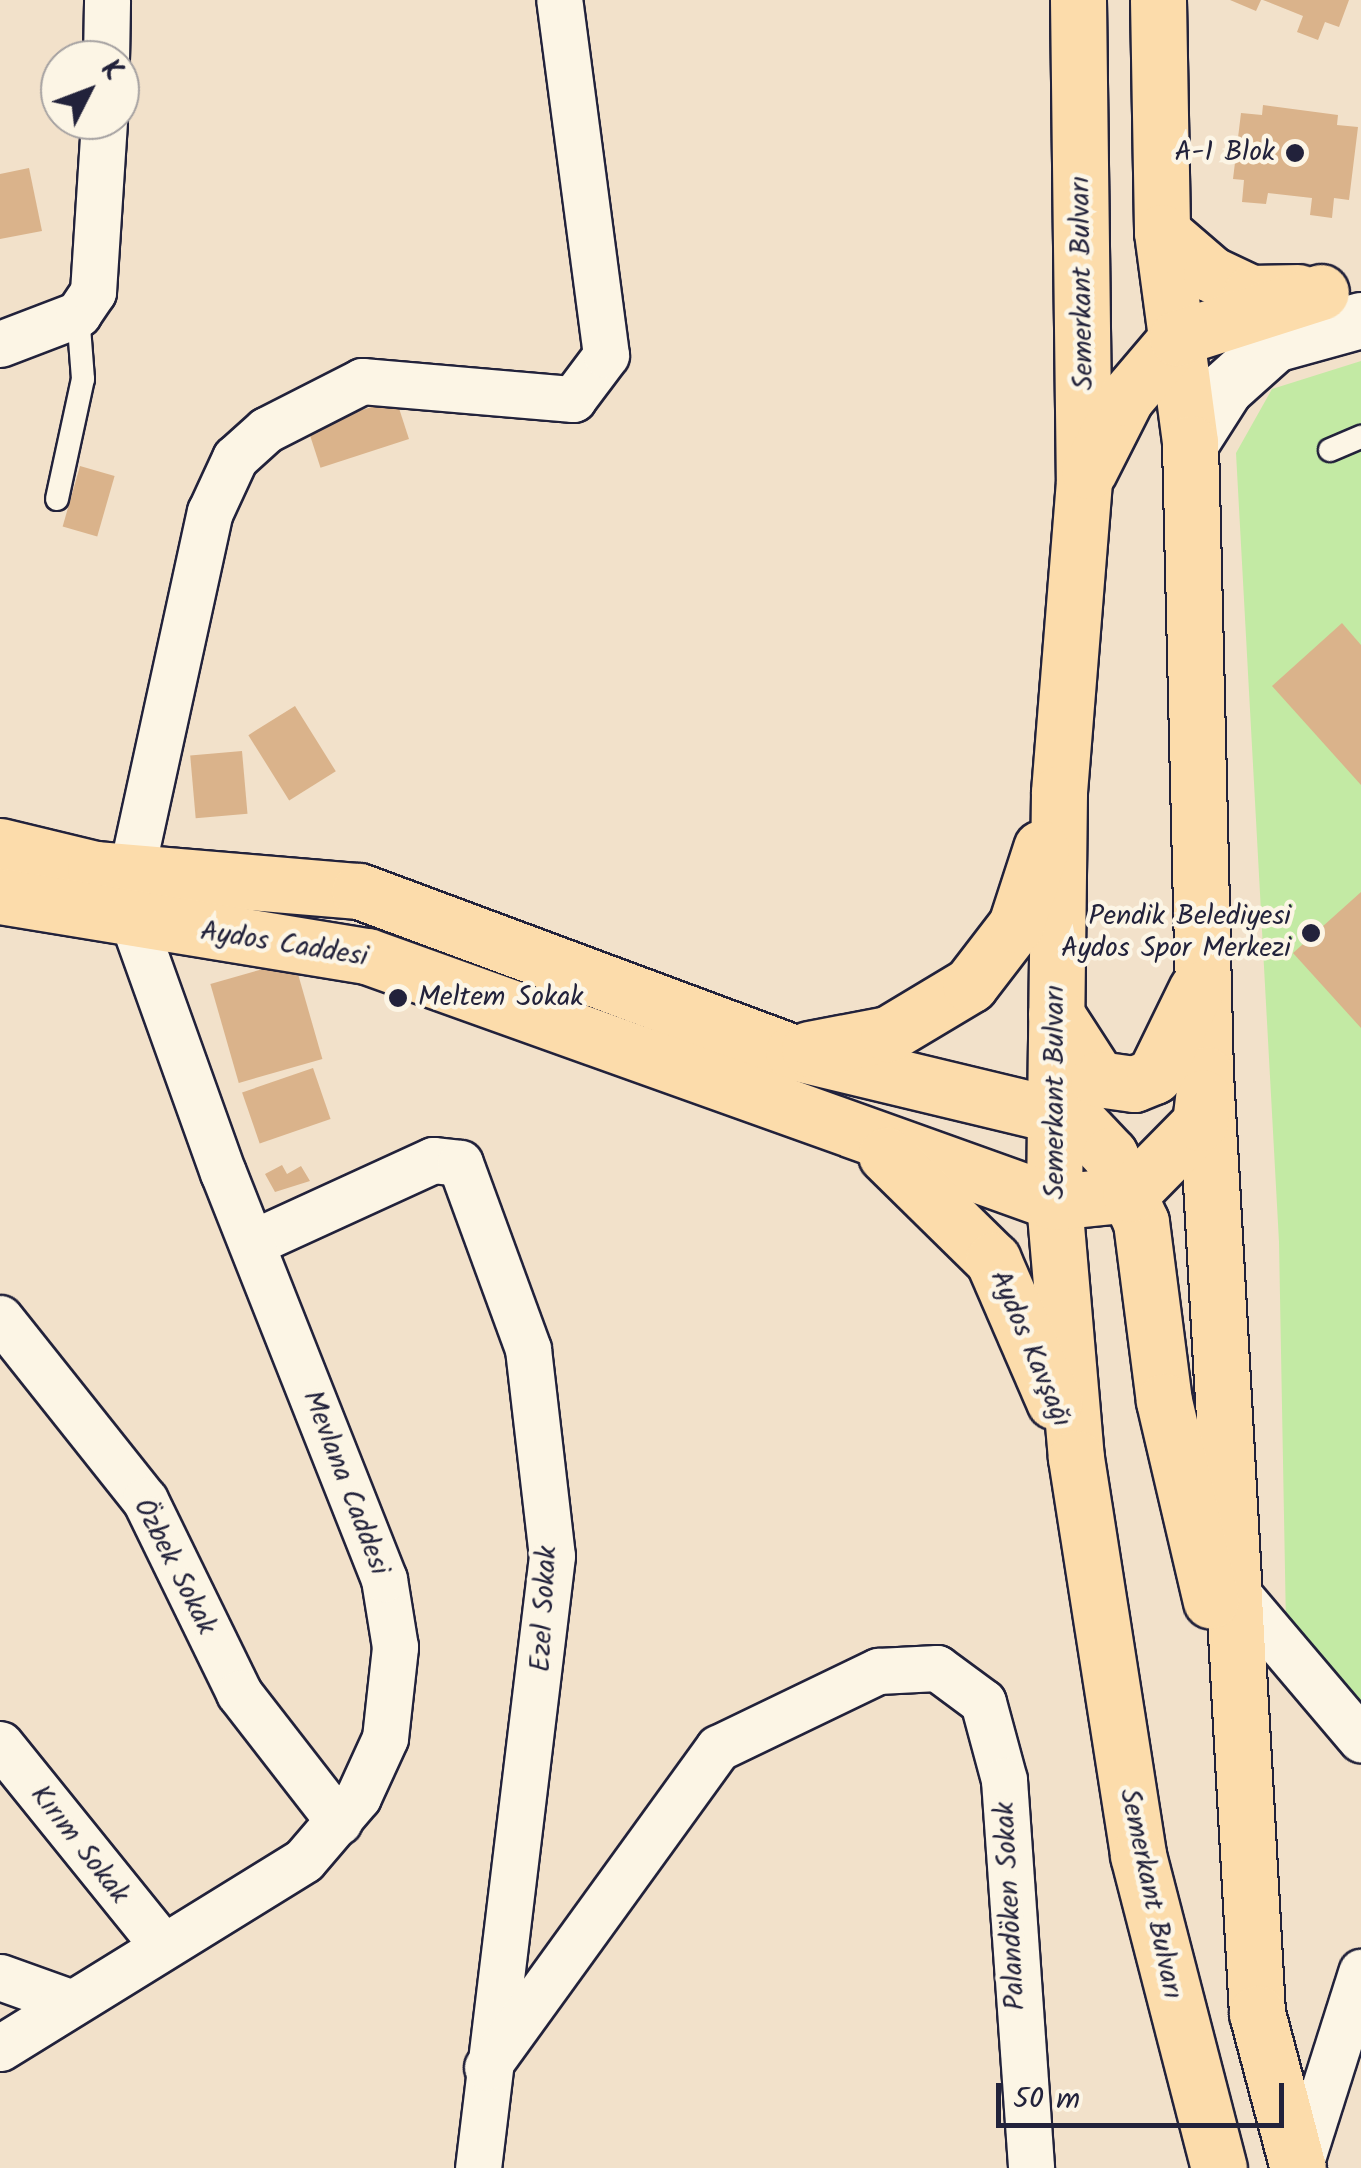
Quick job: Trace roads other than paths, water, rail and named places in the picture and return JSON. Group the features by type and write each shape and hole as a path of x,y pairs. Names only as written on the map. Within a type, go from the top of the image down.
{"main road":[{"name":"Semerkant Bulvarı","path":"1078,0 1084,482 1059,793 1054,1202 1076,1458 1138,1855 1220,2168"},
{"path":"1158,0 1162,232 1190,443 1205,1074 1257,2013 1299,2168"},
{"path":"1162,232 1211,274 1251,293 1348,298"},
{"path":"1084,482 1126,398 1177,338 1348,298"},
{"path":"793,1052 888,1034 932,1012 994,963 1016,925 1059,793"},
{"name":"Aydos Caddesi","path":"0,846 132,898 367,956 844,1123 1054,1202"},
{"name":"Aydos Caddesi","path":"0,896 132,898 359,890 793,1052 1054,1109"},
{"path":"1056,1014 1098,1078 1134,1084 1154,1076 1176,1042 1202,974"},
{"path":"1054,1202 1130,1194 1200,1123 1205,1074"},
{"path":"1054,1109 1093,1135 1130,1194 1164,1401 1241,1725"},
{"name":"Aydos Kavşağı","path":"844,1123 918,1180 992,1260 1076,1458"}],"street":[{"path":"107,40 108,0"},
{"path":"132,898 210,512 234,458 266,430 362,381 573,399 606,355 559,0"},
{"path":"0,344 78,314 100,266 103,140"},
{"path":"1190,443 1225,388 1274,344 1348,298"},
{"name":"Mevlana Caddesi","path":"0,2048 160,1942 304,1860 339,1822 385,1738 395,1646 384,1579 254,1242 132,898"},
{"name":"Ezel Sokak","path":"254,1242 432,1160 460,1163 528,1349 552,1556 486,2068 478,2168"},
{"name":"Özbek Sokak","path":"0,1318 145,1500 239,1693 339,1822"},
{"path":"1236,1593 1361,1739"},
{"name":"Palandöken Sokak","path":"486,2068 718,1748 861,1677 938,1668 982,1702 1004,1780 1031,2168"},
{"name":"Kırım Sokak","path":"0,1744 160,1942"},
{"path":"1299,2168 1361,1972"},
{"path":"0,1977 70,2002"}],"lane":[{"path":"57,499 83,379 78,314"},
{"path":"1330,450 1361,437"}],"place":[{"name":"A-1 Blok","path":"1295,153"},
{"name":"Pendik Belediyesi Aydos Spor Merkezi","path":"1311,933"},
{"name":"Meltem Sokak","path":"398,998"}]}
